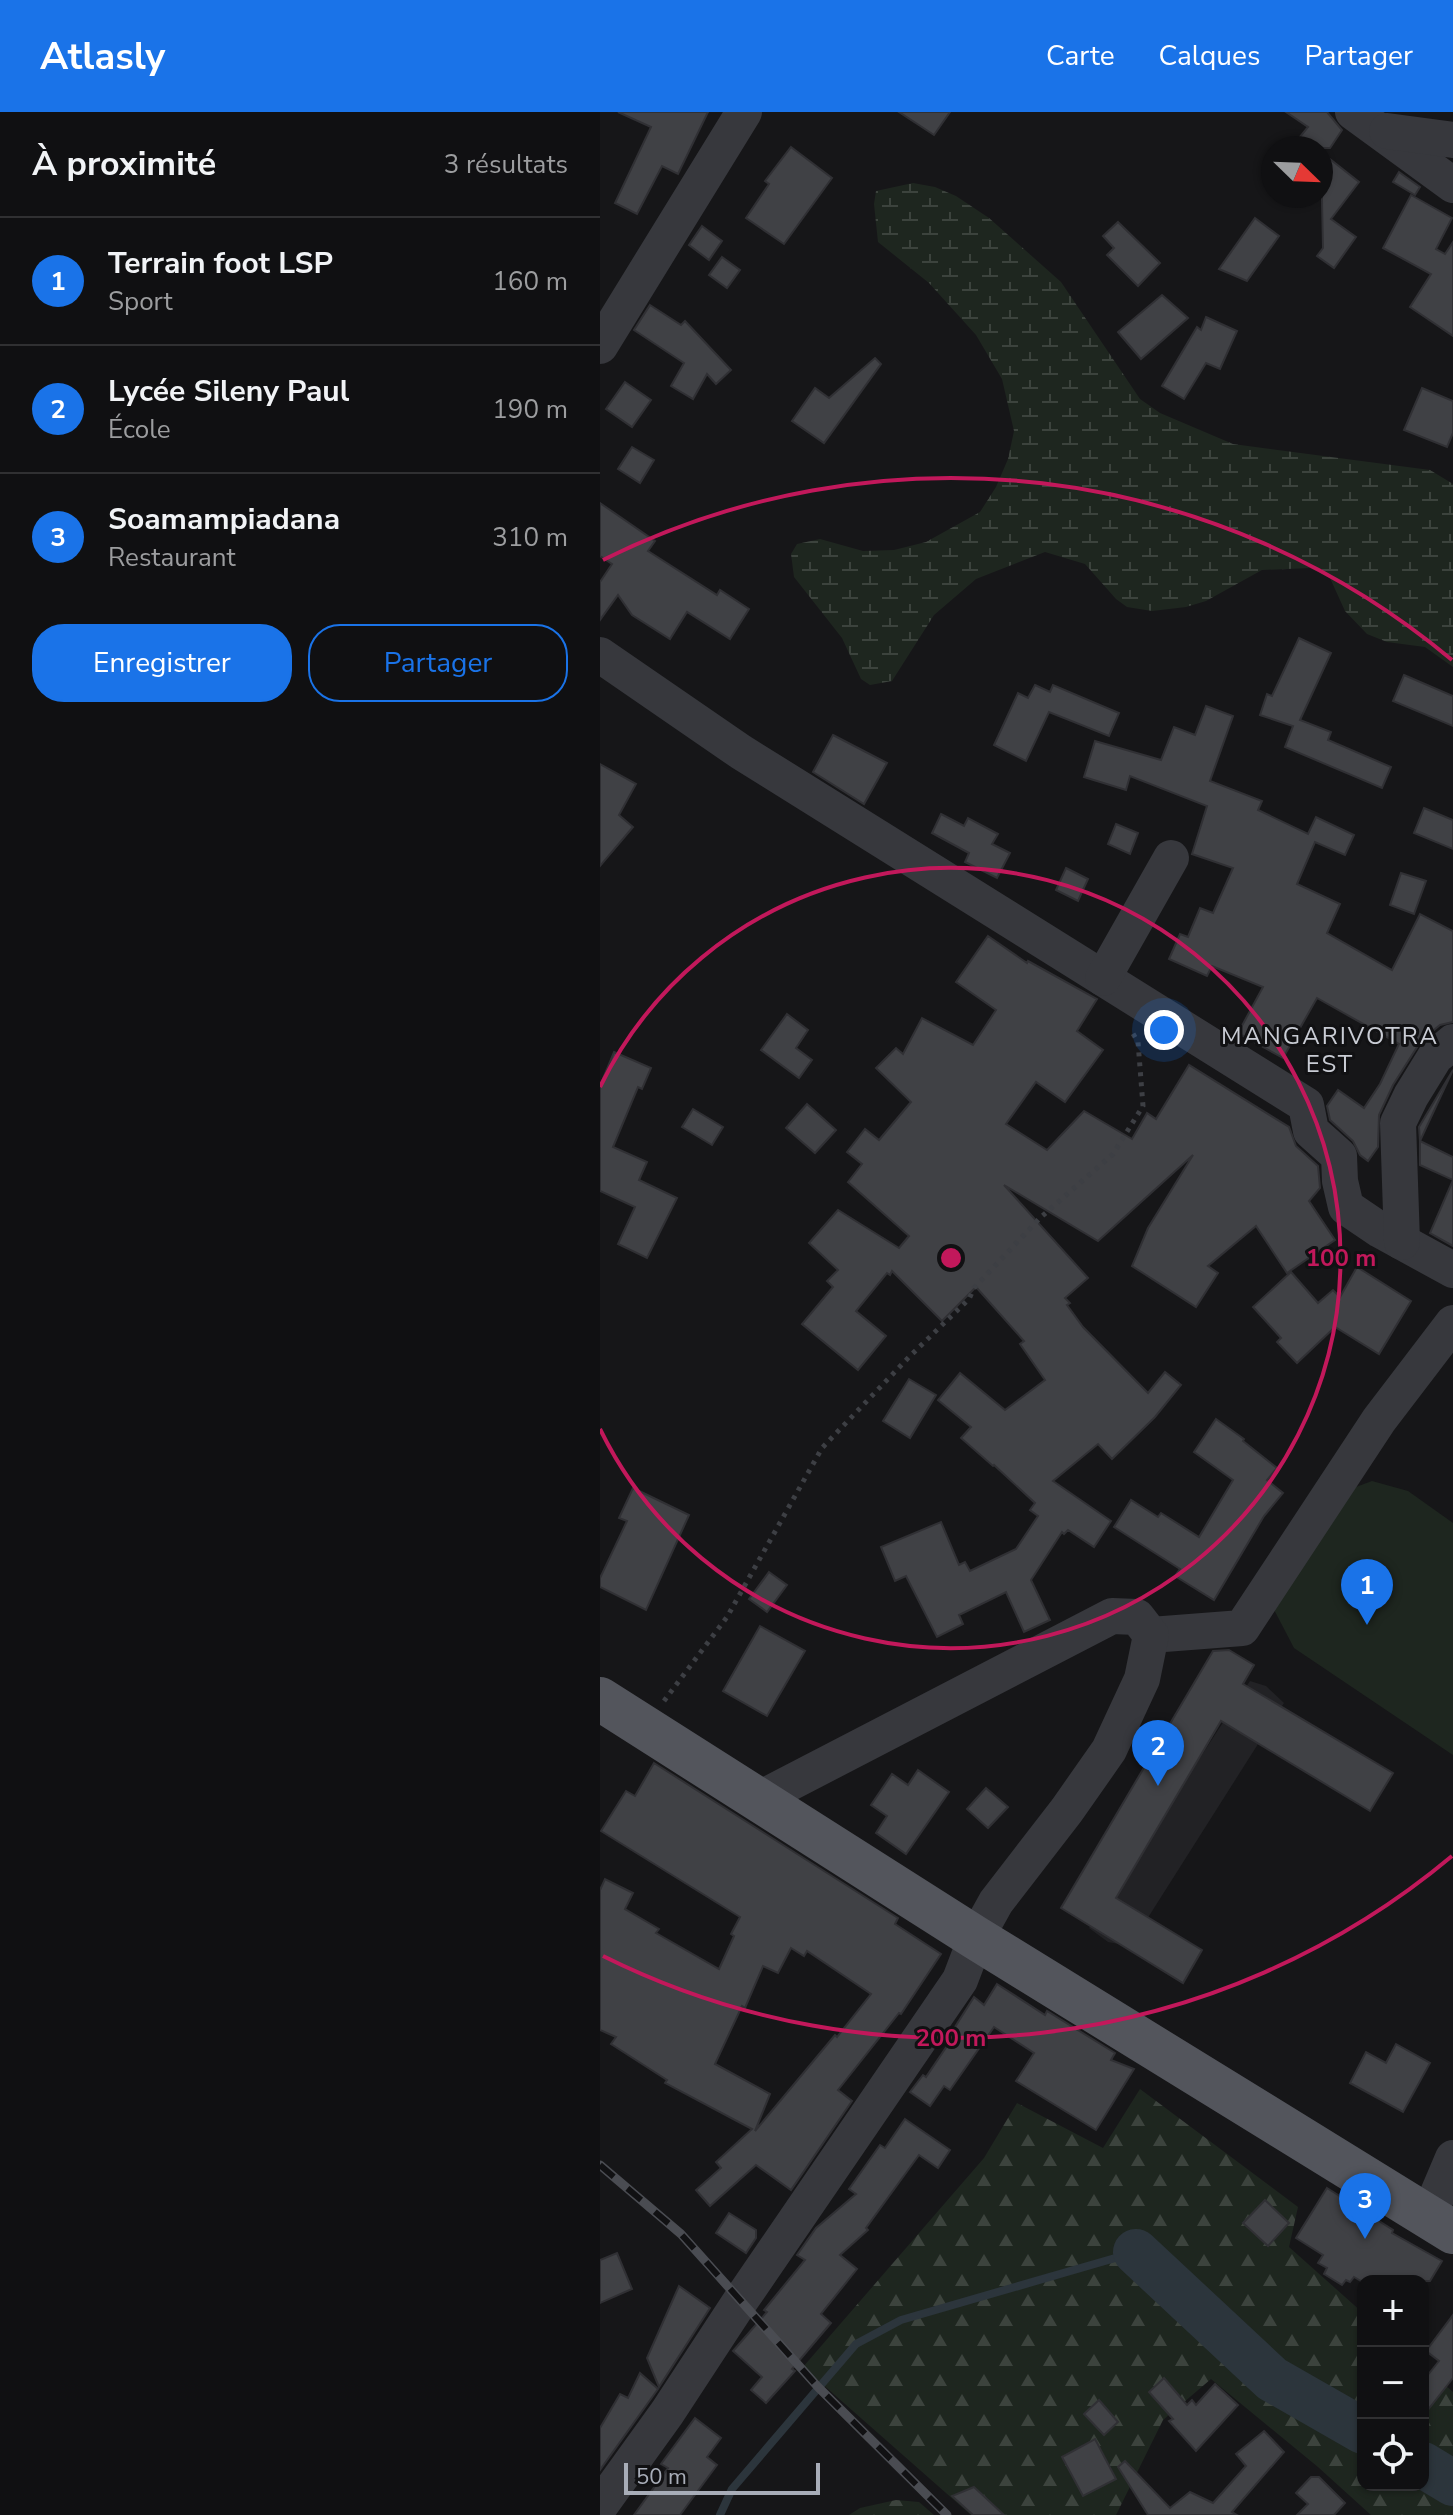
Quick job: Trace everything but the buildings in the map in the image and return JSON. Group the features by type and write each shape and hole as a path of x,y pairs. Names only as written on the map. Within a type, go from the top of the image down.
{"main road":[{"path":"600,1699 976,1938 1440,2225"}],"street":[{"path":"600,346 744,112"},
{"path":"1367,121 1453,140"},
{"path":"1367,121 1453,185"},
{"path":"600,655 741,752 1306,1105 1311,1131 1339,1156 1340,1181 1346,1207 1453,1270"},
{"path":"1103,978 1171,858"},
{"path":"1402,1242 1398,1123 1435,1057 1453,1042"},
{"path":"1151,1635 1242,1628 1379,1420 1453,1323"},
{"path":"600,2506 667,2413 960,1980 976,1938 996,1902 1109,1750 1142,1679 1151,1635 1137,1617 1112,1616 759,1799"},
{"path":"1440,2225 1453,2158"}],"path":[{"path":"645,1727 727,1617 822,1448 969,1299 974,1288 1040,1218 1113,1154 1143,1106 1138,1042 1131,1029"}],"shaded area":[{"path":"1250,1681 1266,1686 1284,1703 1130,1946 1108,1942 1089,1928"}],"green space":[{"path":"913,183 935,187 956,196 989,218 1061,282 1140,399 1160,413 1233,444 1430,470 1453,484 1453,667 1425,647 1387,642 1367,634 1345,611 1330,578 1310,568 1262,570 1206,601 1152,611 1127,607 1085,564 1045,552 976,579 934,615 892,681 870,685 861,679 842,638 794,577 791,554 797,544 820,539 863,551 894,550 926,542 980,512 996,487 1008,459 1014,431 1002,379 976,335 929,283 878,242 874,204 876,191"},
{"path":"1372,1481 1408,1491 1453,1523 1453,1755 1294,1648 1270,1602 1329,1497"},
{"path":"1140,2089 1298,2207 1289,2247 1357,2308 1357,2491 1429,2491 1429,2371 1453,2392 1453,2515 1371,2515 1211,2379 1163,2420 1116,2515 971,2515 803,2367 984,2158 1017,2103 1103,2148"},
{"path":"896,2500 919,2502 934,2515 849,2515 860,2508"}],"waterway":[{"path":"720,2515 732,2489 856,2344 901,2320 1136,2252"},
{"path":"1136,2252 1272,2379 1357,2428"},
{"path":"1429,2469 1453,2483"}],"railway":[{"path":"600,2165 681,2234 818,2387 947,2515"}],"place":[{"name":"Terrain foot LSP","path":"1367,1625"},
{"name":"Lycée Sileny Paul","path":"1158,1786"},
{"name":"Soamampiadana","path":"1365,2239"}],"district":[{"name":"MANGARIVOTRA EST","path":"1330,1050"}]}
